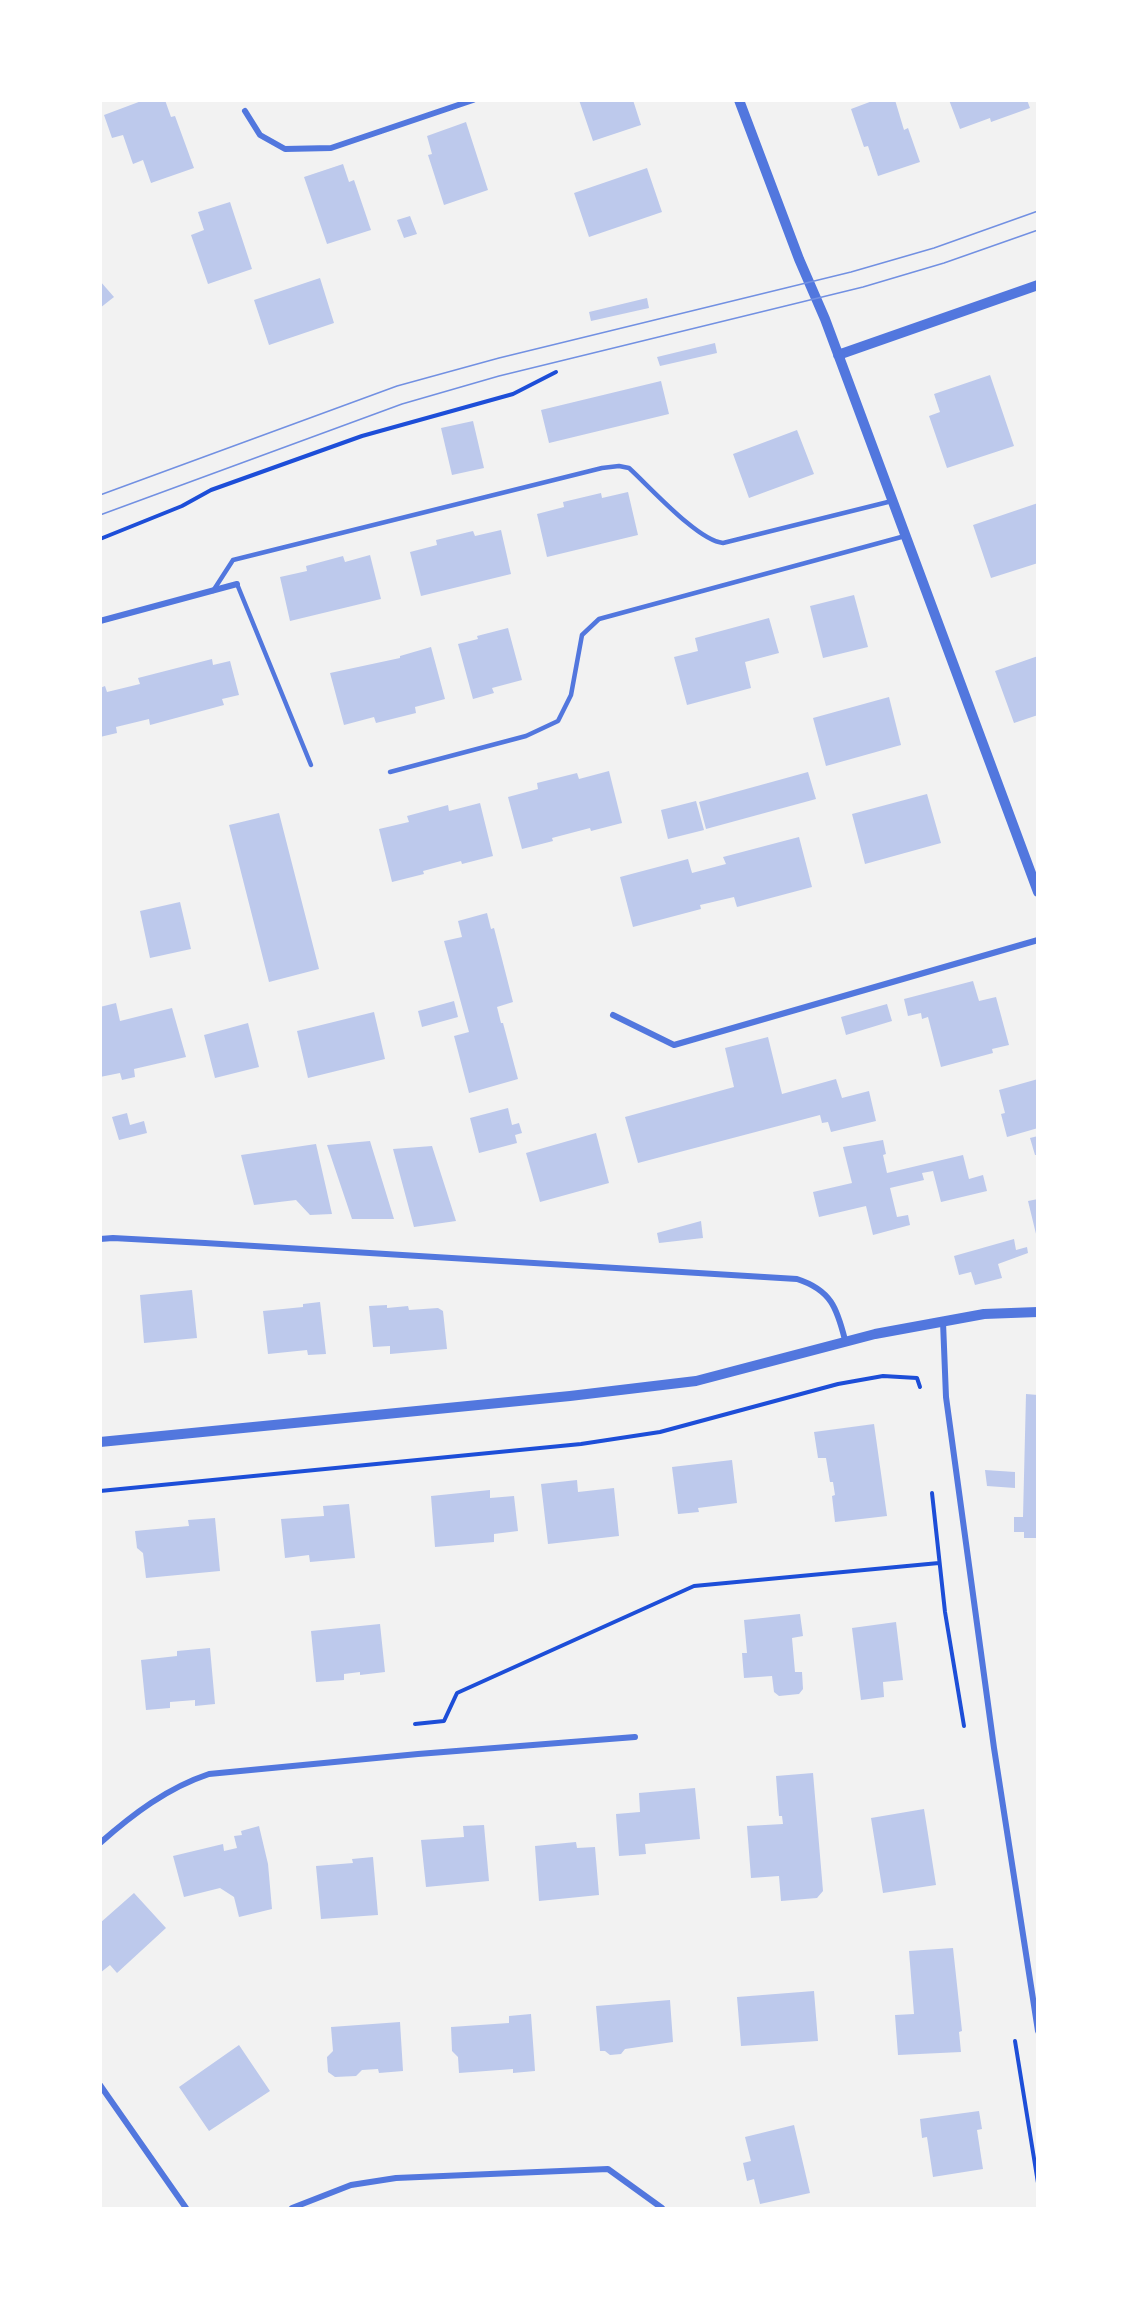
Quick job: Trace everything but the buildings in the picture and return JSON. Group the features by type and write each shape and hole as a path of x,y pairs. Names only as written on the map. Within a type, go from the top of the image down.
{"street":[{"path":"245,111 260,135 285,149 331,148 473,100"},
{"path":"739,100 838,355 1038,892"},
{"path":"838,355 1038,285"},
{"path":"100,621 237,584"},
{"path":"613,1015 674,1045 1038,940"},
{"path":"100,1239 205,1242 797,1279 814,1284 828,1296 839,1314 845,1340"},
{"path":"100,1442 570,1396 696,1381 845,1340 984,1314 1038,1312"},
{"path":"943,1322 946,1397 994,1748 1038,2031"},
{"path":"100,1844 143,1808 185,1782 209,1774 418,1754 635,1737"},
{"path":"100,2085 186,2208"},
{"path":"292,2208 351,2185 396,2178 609,2169 662,2208"}],"lane":[{"path":"213,591 233,560 619,466 629,468 687,523 715,542 723,543 754,536 892,501"},
{"path":"390,772 526,736 558,721 571,696 582,635 599,619 905,536"},
{"path":"237,584 311,765"}],"path":[{"path":"100,539 182,506 211,490 362,436 513,394 556,372"},
{"path":"100,1491 580,1444 660,1432 838,1384 883,1376 918,1378 920,1388"},
{"path":"415,1724 444,1721 457,1693 694,1586 939,1563"}],"tram line":[{"path":"100,495 397,386 499,358 851,272 934,248 1038,211"},
{"path":"100,515 402,404 499,376 863,287 944,263 1038,230"}]}
